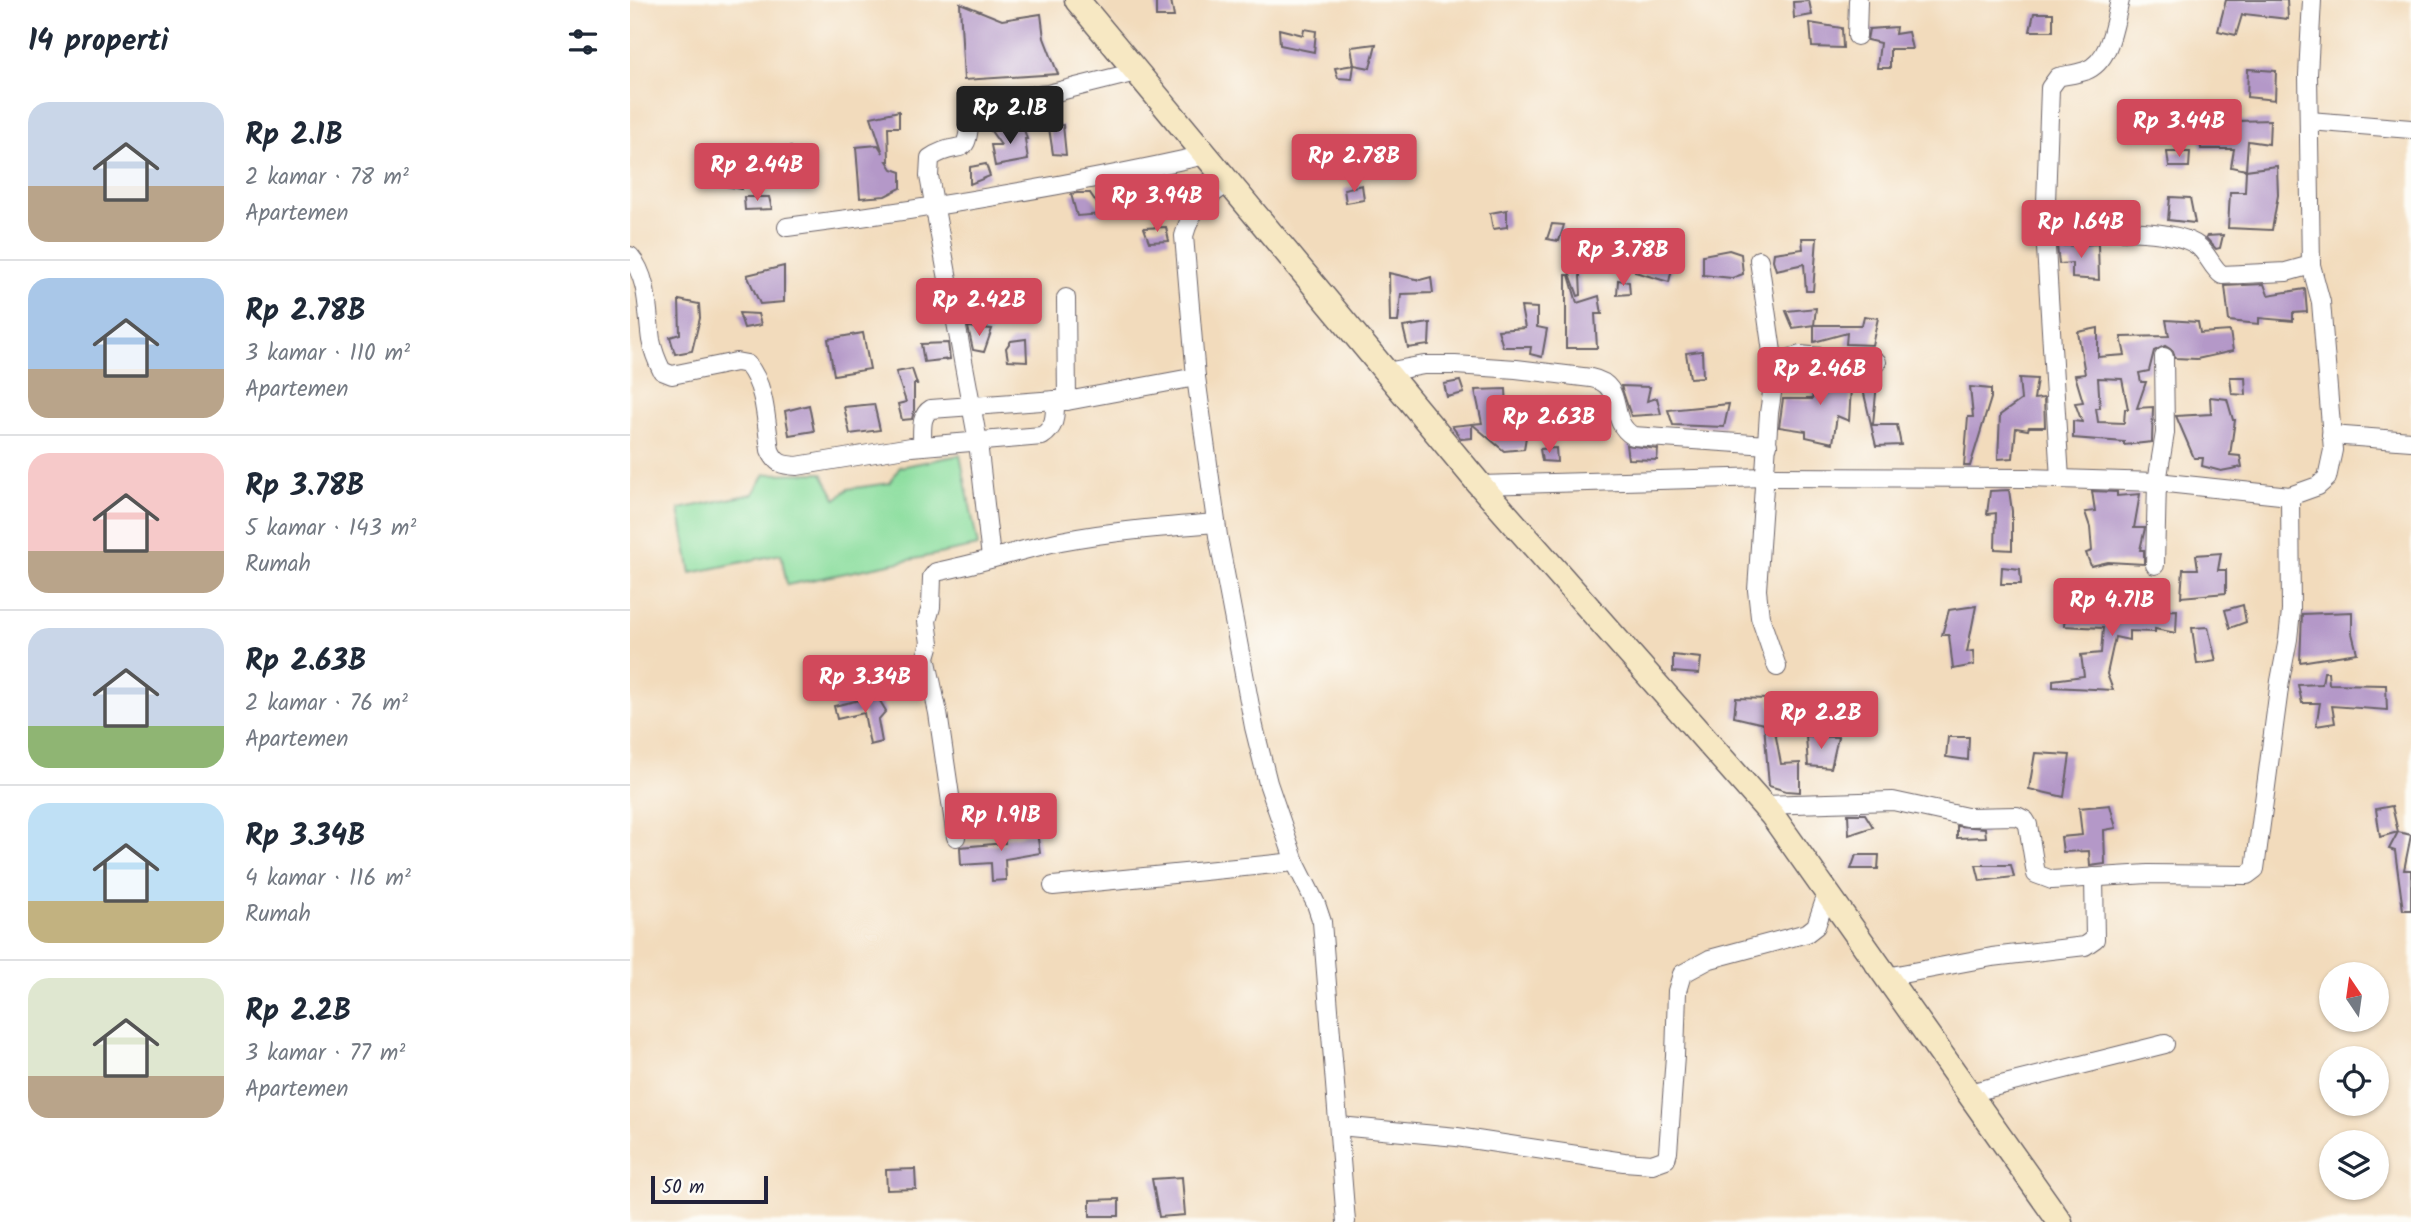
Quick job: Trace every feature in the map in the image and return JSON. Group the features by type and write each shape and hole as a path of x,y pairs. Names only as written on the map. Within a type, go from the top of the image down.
{"main road":[{"path":"1077,0 1480,485 1762,805 2060,1222"}],"street":[{"path":"1857,36 1858,0"},
{"path":"2060,479 2045,231 2050,88 2058,78 2084,72 2101,58 2107,50 2120,0"},
{"path":"1480,485 1766,477 2060,479 2157,482 2290,496 2318,486 2327,478 2333,450 2321,302 2311,265 2308,75 2312,0"},
{"path":"991,558 978,442 929,176 930,158 937,153 962,147 969,138 972,106 995,99 1048,94 1136,72"},
{"path":"2309,121 2411,129"},
{"path":"787,227 1095,180 1206,155"},
{"path":"1228,182 1189,216 1184,236 1196,377 1216,523 1254,727 1268,783 1295,862 1322,922 1346,1222"},
{"path":"2045,231 2156,233 2188,240 2197,245 2222,275 2286,272 2311,265"},
{"path":"630,256 638,265 643,279 652,343 662,371 672,375 736,362 747,364 760,387 774,460 781,465 797,466 922,446 1042,436 1049,431 1061,400 1066,298"},
{"path":"1759,260 1775,373 1757,590 1760,617 1777,667"},
{"path":"1775,373 1782,361 1800,355 1877,362"},
{"path":"2155,565 2157,482 2165,433 2164,357"},
{"path":"1386,372 1424,365 1455,365 1591,378 1603,381 1612,391 1622,426 1633,436 1768,445"},
{"path":"922,446 923,421 927,410 1061,400 1196,377"},
{"path":"2332,435 2411,441"},
{"path":"1762,805 1894,801 1967,817 2017,816 2028,825 2033,869 2036,874 2052,880 2148,874 2247,874 2255,869 2288,639 2291,611 2290,496"},
{"path":"956,838 938,713 926,657 930,643 927,621 931,607 932,577 936,572 1061,541 1122,531 1216,523"},
{"path":"1053,886 1295,862"},
{"path":"1886,977 1992,957 2085,947 2095,939 2094,877"},
{"path":"1339,1126 1457,1137 1624,1162 1652,1164 1666,1160 1675,1056 1677,991 1682,974 1710,959 1807,933 1816,926 1827,894"},
{"path":"1969,1093 2165,1044"}],"green space":[{"path":"960,455 978,546 787,585 781,554 691,573 679,509 753,494 765,474 822,473 836,499 848,489 889,483 900,467"}],"building":[{"path":"1156,0 1171,0 1174,17 1156,17"},
{"path":"2226,0 2287,0 2288,19 2245,14 2242,15 2236,35 2218,31"},
{"path":"1809,1 1812,15 1794,18 1793,2"},
{"path":"960,3 1002,20 1041,14 1044,38 1058,74 964,80"},
{"path":"2034,13 2053,13 2053,31 2030,31"},
{"path":"1810,23 1842,28 1843,48 1812,47"},
{"path":"1896,27 1895,34 1908,32 1912,49 1890,49 1890,68 1877,68 1880,43 1867,40 1869,29"},
{"path":"1279,29 1303,35 1304,29 1316,31 1314,52 1280,45"},
{"path":"1376,44 1370,68 1354,65 1351,47"},
{"path":"1354,65 1352,79 1338,78 1335,68"},
{"path":"2248,69 2276,71 2275,100 2247,97"},
{"path":"899,111 899,127 888,127 887,161 892,169 901,172 901,188 885,196 860,198 856,147 878,145 883,153 871,117"},
{"path":"2270,120 2269,144 2248,141 2246,170 2231,167 2234,149 2201,149 2199,124 2238,124 2238,121"},
{"path":"1063,125 1066,155 1053,154 1049,128"},
{"path":"1023,126 1028,160 995,166 991,145 1001,145 991,131"},
{"path":"791,147 791,173 772,171 762,150"},
{"path":"2167,152 2190,152 2189,167 2169,167"},
{"path":"986,164 990,176 970,184 970,167"},
{"path":"2277,166 2278,195 2272,230 2228,228 2230,192 2245,192 2246,170"},
{"path":"715,168 742,169 742,189 720,185"},
{"path":"1362,185 1364,200 1346,203 1344,189"},
{"path":"1090,193 1104,214 1077,216 1071,194"},
{"path":"744,197 769,197 772,209 745,210"},
{"path":"2170,197 2190,198 2195,223 2168,220"},
{"path":"1507,210 1507,227 1493,229 1490,213"},
{"path":"1552,224 1564,225 1559,241 1547,239"},
{"path":"1166,227 1169,241 1149,242 1144,228"},
{"path":"2223,235 2220,248 2216,249 2206,238 2207,236"},
{"path":"1802,238 1817,238 1813,291 1806,291 1804,264 1776,270 1773,260 1774,253 1803,249"},
{"path":"2098,244 2099,280 2072,278 2072,263 2059,264 2057,246"},
{"path":"1729,250 1741,254 1743,274 1732,278 1703,275 1703,255"},
{"path":"1635,252 1675,256 1669,282 1635,272"},
{"path":"1579,255 1581,295 1578,296 1564,257"},
{"path":"784,266 784,302 760,304 747,275"},
{"path":"1389,273 1420,280 1431,277 1433,293 1401,294 1398,322 1390,322"},
{"path":"1566,275 1569,275 1577,303 1599,296 1602,314 1595,314 1597,348 1566,348"},
{"path":"1618,280 1629,282 1630,294 1617,295"},
{"path":"1024,284 1032,310 1019,311 1011,286"},
{"path":"2264,284 2268,295 2305,289 2307,312 2293,313 2293,321 2259,318 2259,324 2229,321 2225,286"},
{"path":"679,300 699,304 700,318 692,351 675,354 670,337 680,334"},
{"path":"1521,307 1537,308 1537,327 1547,329 1542,357 1530,354 1531,347 1503,347 1498,330 1525,328"},
{"path":"1816,308 1814,325 1793,328 1786,311"},
{"path":"739,313 758,314 761,325 744,328"},
{"path":"1864,316 1878,318 1872,345 1846,344 1847,333 1814,342 1814,325 1862,325"},
{"path":"2166,320 2198,322 2200,333 2230,331 2233,351 2197,359 2175,358 2173,351 2165,346 2154,351 2149,371 2139,373 2141,382 2146,382 2137,408 2153,407 2152,442 2124,445 2124,442 2073,438 2073,421 2082,422 2075,403 2083,402 2075,375 2085,374 2078,332 2098,328 2098,357 2125,355 2121,337 2169,336","holes":["2098,378 2122,379 2128,409 2125,409 2124,423 2098,422"]},
{"path":"1430,323 1429,345 1408,348 1403,327"},
{"path":"968,327 992,329 984,352 973,350"},
{"path":"863,333 870,369 834,375 828,339"},
{"path":"1026,339 1027,361 1008,360 1006,348 1011,341"},
{"path":"948,343 950,359 924,362 921,344"},
{"path":"1702,351 1703,377 1690,378 1686,353"},
{"path":"912,369 917,384 914,384 914,411 912,419 902,420 898,404 906,402 896,372"},
{"path":"1828,369 1852,371 1849,421 1837,416 1833,443 1806,437 1806,431 1779,427 1783,399 1812,399 1817,380 1821,380"},
{"path":"1859,372 1878,373 1873,424 1871,424"},
{"path":"2230,377 2245,377 2246,395 2232,394"},
{"path":"2019,378 2037,379 2034,399 2044,398 2045,427 2029,427 2028,430 2016,428 2013,458 1998,459 2000,415 2021,400"},
{"path":"1460,381 1464,393 1447,397 1444,384"},
{"path":"1621,386 1650,387 1647,401 1657,398 1661,414 1631,416"},
{"path":"1970,387 1991,389 1991,398 1970,466 1964,466 1968,417 1973,417"},
{"path":"1506,389 1508,427 1528,425 1524,449 1504,451 1472,424 1482,423 1475,390"},
{"path":"2210,397 2227,399 2235,420 2230,455 2240,456 2242,467 2221,471 2202,466 2203,458 2194,458 2176,416 2211,414"},
{"path":"1600,402 1599,421 1568,425 1566,405"},
{"path":"874,404 880,430 850,434 844,407"},
{"path":"1729,404 1724,427 1673,425 1668,410"},
{"path":"809,405 814,431 789,435 785,411"},
{"path":"1472,424 1472,438 1461,439 1452,426"},
{"path":"1871,425 1897,425 1901,445 1876,446"},
{"path":"1626,445 1658,449 1657,460 1628,459"},
{"path":"1556,448 1557,462 1542,461 1540,449"},
{"path":"2009,490 2012,550 1995,549 1996,513 1987,514 1990,491"},
{"path":"2092,491 2117,492 2117,496 2140,494 2134,528 2145,528 2140,550 2144,550 2144,564 2108,562 2091,566 2086,553 2092,551 2090,527 2085,512 2095,511"},
{"path":"2221,553 2218,570 2226,570 2226,593 2181,597 2183,569 2198,569 2196,555"},
{"path":"2002,567 2020,569 2021,584 2001,584"},
{"path":"2133,600 2132,605 2154,611 2177,610 2176,633 2155,629 2155,632 2129,631 2129,640 2115,637 2107,674 2113,690 2053,687 2053,680 2084,676 2081,655 2101,653 2103,628 2064,626 2066,608 2104,616 2105,603"},
{"path":"2243,605 2246,622 2230,628 2225,610"},
{"path":"1976,606 1967,652 1973,651 1974,665 1953,669 1949,635 1942,635 1949,610"},
{"path":"2352,612 2352,633 2357,653 2300,662 2302,614"},
{"path":"2208,627 2216,661 2197,664 2192,628"},
{"path":"1673,655 1701,658 1699,674 1673,672"},
{"path":"2324,672 2328,672 2329,684 2386,685 2387,710 2332,706 2335,723 2316,726 2320,703 2302,703 2298,685 2322,684"},
{"path":"877,696 886,711 878,720 882,742 870,745 864,713 837,719 834,706"},
{"path":"1736,698 1769,699 1781,764 1800,763 1800,792 1769,786 1764,724 1734,717"},
{"path":"1806,736 1838,737 1831,768 1808,766"},
{"path":"1948,737 1969,737 1968,760 1946,757"},
{"path":"2035,753 2070,755 2064,797 2029,789"},
{"path":"2110,805 2116,828 2104,830 2105,864 2090,866 2089,851 2063,852 2061,837 2082,835 2079,808"},
{"path":"2392,806 2398,832 2380,837 2376,809"},
{"path":"1848,814 1865,814 1873,827 1849,835"},
{"path":"1957,826 1985,828 1986,837 1957,838"},
{"path":"1037,832 1040,853 1005,859 1006,880 992,881 991,863 961,865 960,847 1005,843 1004,838"},
{"path":"2398,832 2411,835 2404,870 2411,870 2411,910 2403,910 2395,851 2389,849"},
{"path":"1856,855 1879,855 1878,869 1851,869"},
{"path":"1976,865 2011,865 2014,877 1980,881"},
{"path":"915,1169 916,1189 887,1190 886,1170"},
{"path":"1182,1177 1185,1215 1159,1217 1152,1179"},
{"path":"1119,1199 1119,1216 1090,1216 1090,1200"}]}
